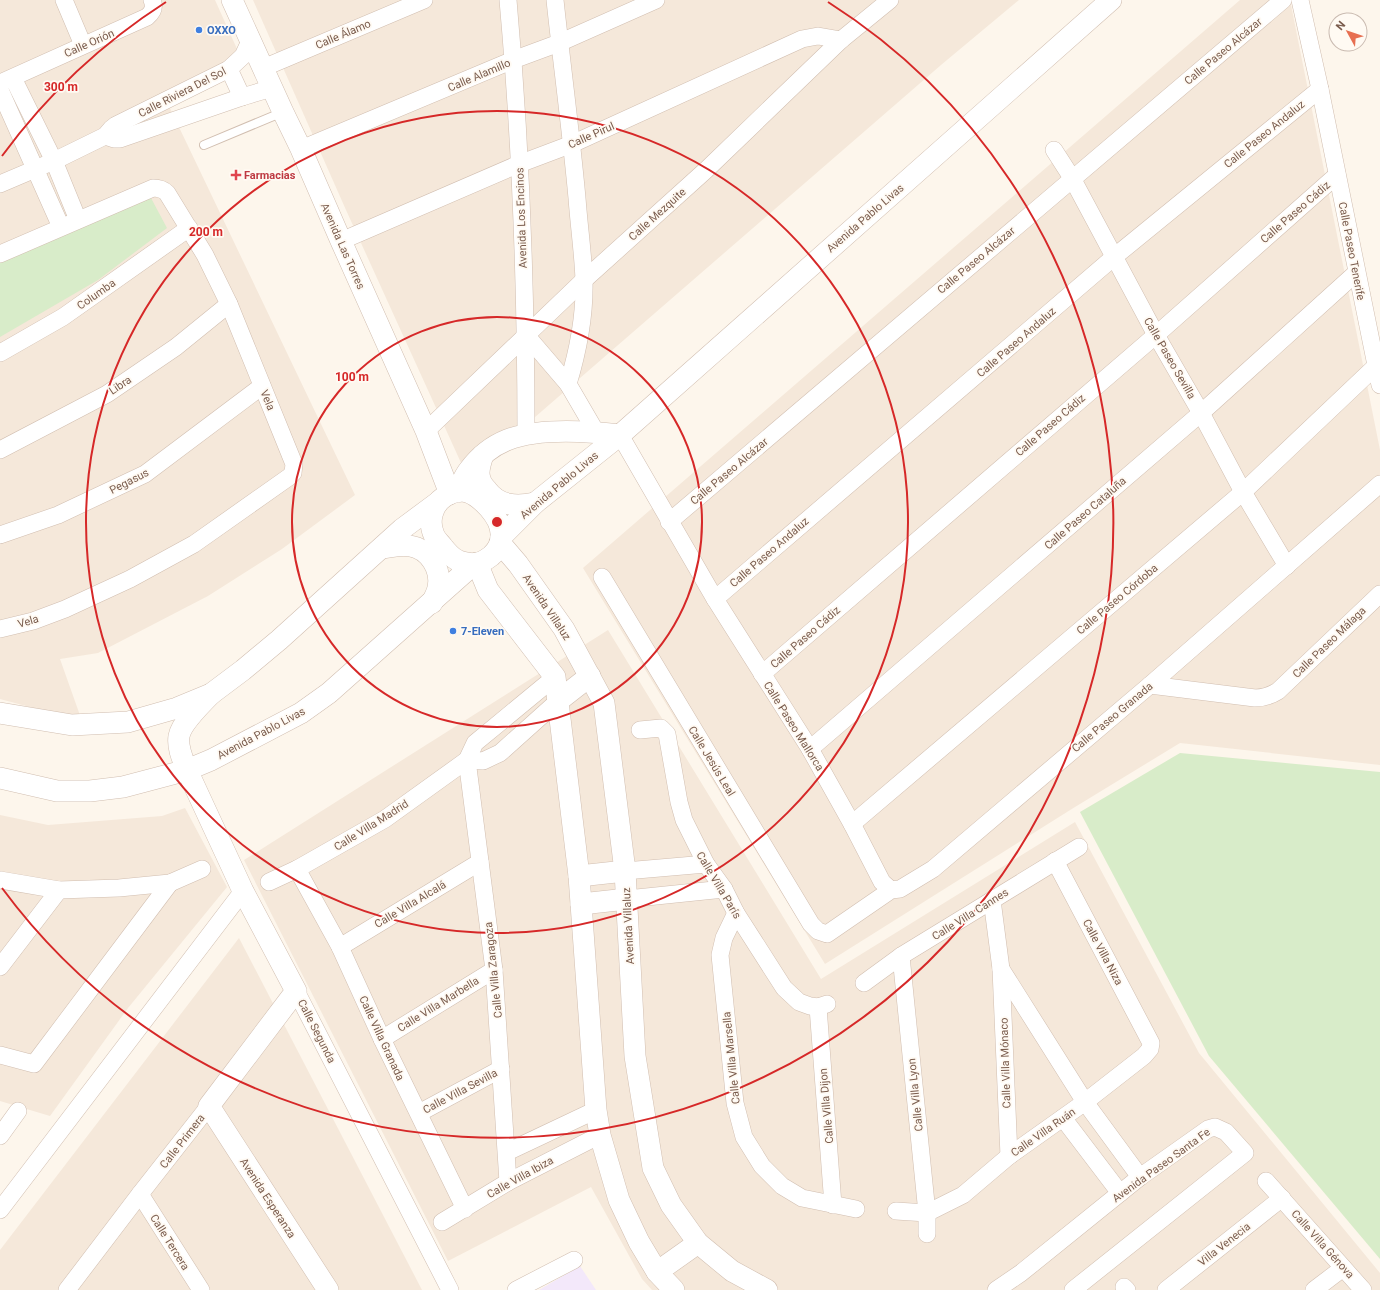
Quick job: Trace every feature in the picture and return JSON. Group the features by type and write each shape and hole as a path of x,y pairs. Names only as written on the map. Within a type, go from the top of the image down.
{"street":[{"path":"64,0 83,45"},
{"name":"Calle Orión","path":"78,220 54,161 32,116 7,80 147,17 153,9 154,4 152,0"},
{"name":"Avenida Las Torres","path":"232,0 301,149 426,431 448,496"},
{"name":"Calle Álamo","path":"263,68 424,0"},
{"name":"Avenida Los Encinos","path":"508,0 519,164 526,335 526,435"},
{"path":"554,0 572,144 584,280 581,326 575,361 568,384"},
{"name":"Calle Alamillo","path":"301,149 513,60 559,43 656,0"},
{"name":"Calle Mezquite","path":"426,431 584,280 706,170 841,40 890,0"},
{"name":"Avenida Pablo Livas","path":"500,540 535,503 620,435 1111,0"},
{"name":"Calle Paseo Alcázar","path":"670,522 1072,178 1283,0"},
{"name":"Calle Paseo Tenerife","path":"1300,0 1320,88 1356,273 1380,385"},
{"name":"Calle Pirul","path":"341,241 519,164 572,144 802,40 818,36 841,40"},
{"name":"Calle Riviera Del Sol","path":"0,184 54,161 105,136 116,125 229,69 243,56 250,41"},
{"path":"229,69 242,97"},
{"name":"Calle Riviera Del Sol","path":"105,136 120,139 272,88"},
{"name":"Calle Paseo Andaluz","path":"715,599 1114,257 1320,88"},
{"path":"0,90 61,227"},
{"path":"176,95 185,116"},
{"path":"16,124 32,116"},
{"name":"Calle Paseo Sevilla","path":"1054,150 1072,178 1156,335 1201,413 1243,492 1287,566"},
{"name":"Calle Paseo Cádiz","path":"762,674 1156,335 1337,175"},
{"name":"Vela","path":"0,254 153,188 159,188 167,193 205,255 230,304 294,464 293,473 289,477 194,544 130,579 65,609 33,621 0,629"},
{"name":"Columba","path":"0,353 63,317 189,228"},
{"name":"Calle Paseo Cataluña","path":"810,749 1201,413 1356,273"},
{"name":"Libra","path":"0,450 107,394 176,347 230,304"},
{"path":"526,335 568,384 596,432"},
{"name":"Calle Paseo Córdoba","path":"852,824 1243,492 1376,366"},
{"name":"Pegasus","path":"0,535 58,515 146,474 262,386"},
{"name":"Avenida Pablo Livas","path":"0,713 72,725 128,722 177,708 211,694 279,640 402,529 448,496 483,455 505,441 518,436 562,431 596,432 620,435"},
{"name":"Calle Paseo Mallorca","path":"620,435 715,599 810,749 852,824 882,882 891,890"},
{"path":"483,455 479,474 481,483 495,499 506,504 516,506 535,503"},
{"name":"Calle Paseo Granada","path":"832,932 891,890 900,889 933,869 1150,685 1380,484"},
{"path":"465,492 479,497 495,515 499,522 501,530 500,540 495,552 487,560 476,563 466,563 457,560 450,556 434,536 431,528 433,511 448,496 465,492"},
{"name":"Avenida Villaluz","path":"500,540 564,629 604,703 625,871 635,1056 653,1168 671,1205 698,1243 732,1271 767,1290"},
{"path":"382,548 410,546 420,549 434,561 439,579 438,588 432,602"},
{"path":"476,563 488,590 555,677 579,876 596,1110 600,1135 619,1200 638,1242 657,1272 674,1290"},
{"name":"Avenida Pablo Livas","path":"0,778 57,791 90,791 124,787 187,770 211,760 301,713 329,693 476,563"},
{"path":"488,590 488,579 493,571 500,565 509,563 518,564"},
{"name":"Calle Jesús Leal","path":"602,577 811,924 823,933 827,934 832,932"},
{"name":"Calle Paseo Málaga","path":"1150,685 1264,698 1278,690 1380,594"},
{"path":"555,677 585,667"},
{"path":"467,760 482,761 500,753 558,700 585,667"},
{"name":"Calle Villa Madrid","path":"269,882 297,869 385,819 467,760 475,743 555,677"},
{"name":"Calle Segunda","path":"211,694 186,721 179,736 180,749 187,770 243,891 450,1290"},
{"name":"Calle Villa París","path":"640,730 660,728 667,734 679,802 684,820 706,864 724,889 736,913 784,988 799,1002 810,1006 822,1006"},
{"name":"Calle Villa Zaragoza","path":"467,760 494,970 508,1182"},
{"name":"Calle Villa Cannes","path":"864,982 901,956 1078,847"},
{"name":"Calle Villa Niza","path":"1055,861 1151,1043"},
{"name":"Calle Villa Alcalá","path":"340,947 480,862"},
{"path":"579,876 706,864"},
{"path":"0,880 59,890 119,888 170,883 202,869"},
{"name":"Calle Villa Granada","path":"297,869 340,947 382,1039 465,1209"},
{"path":"0,1055 34,1064 170,883"},
{"path":"581,904 724,889"},
{"path":"0,967 59,890"},
{"path":"0,1210 243,891"},
{"name":"Calle Villa Mónaco","path":"992,900 1001,969 1009,1156"},
{"name":"Calle Villa Marsella","path":"736,913 724,938 720,955 735,1103 744,1136 762,1166 782,1186 802,1198 856,1209"},
{"name":"Calle Villa Lyon","path":"901,956 927,1213 927,1234"},
{"name":"Calle Villa Mónaco","path":"1001,969 1086,1102 1140,1177"},
{"name":"Calle Villa Marbella","path":"382,1039 494,970"},
{"name":"Calle Primera","path":"70,1289 140,1194 296,991"},
{"name":"Calle Villa Dijon","path":"822,1006 833,1205"},
{"name":"Calle Villa Ruán","path":"927,1213 963,1195 1009,1156 1086,1102 1148,1054 1151,1043"},
{"name":"Calle Villa Sevilla","path":"419,1113 501,1069"},
{"name":"Avenida Esperanza","path":"209,1106 328,1290"},
{"path":"507,1152 596,1110"},
{"path":"0,1136 18,1111"},
{"path":"1063,1118 1120,1193"},
{"name":"Avenida Paseo Santa Fe","path":"996,1290 1020,1273 1140,1177 1208,1129 1215,1127 1226,1132 1245,1153 1074,1290"},
{"name":"Calle Villa Ibiza","path":"442,1222 508,1182 600,1135"},
{"name":"Calle Villa Génova","path":"1266,1180 1363,1290"},
{"name":"Calle Tercera","path":"140,1194 201,1290"},
{"name":"Villa Venecia","path":"1166,1290 1282,1198"},
{"path":"896,1211 927,1213"},
{"path":"657,1272 698,1243"},
{"path":"516,1290 574,1260"},
{"path":"1314,1290 1344,1268"}],"lane":[{"path":"204,145 283,112"}],"shaded area":[{"path":"0,0 215,0 242,60 166,100 355,495 282,549 208,596 98,653 60,659 82,721 0,699"},
{"path":"253,0 1019,0 941,65 467,476 346,210"},
{"path":"1240,0 1290,0 1380,450 1380,765 1180,743 825,964 583,568"},
{"path":"608,630 821,979 1075,822 1199,1053 1380,1273 1380,1290 652,1290 642,1279 591,1187 448,1261 244,860"},
{"path":"185,808 227,887 128,1008 50,1116 0,1101 0,815 48,825 162,816"},
{"path":"239,938 422,1290 0,1290 0,1250"},
{"path":"580,1266 596,1290 539,1290"}],"green space":[{"path":"151,198 167,228 98,280 0,337 0,261"},
{"path":"1180,753 1380,772 1380,1259 1209,1056 1080,812"}],"place":[{"name":"OXXO","path":"199,30"},
{"name":"Farmacias","path":"236,175"},
{"name":"7-Eleven","path":"453,631"}]}
